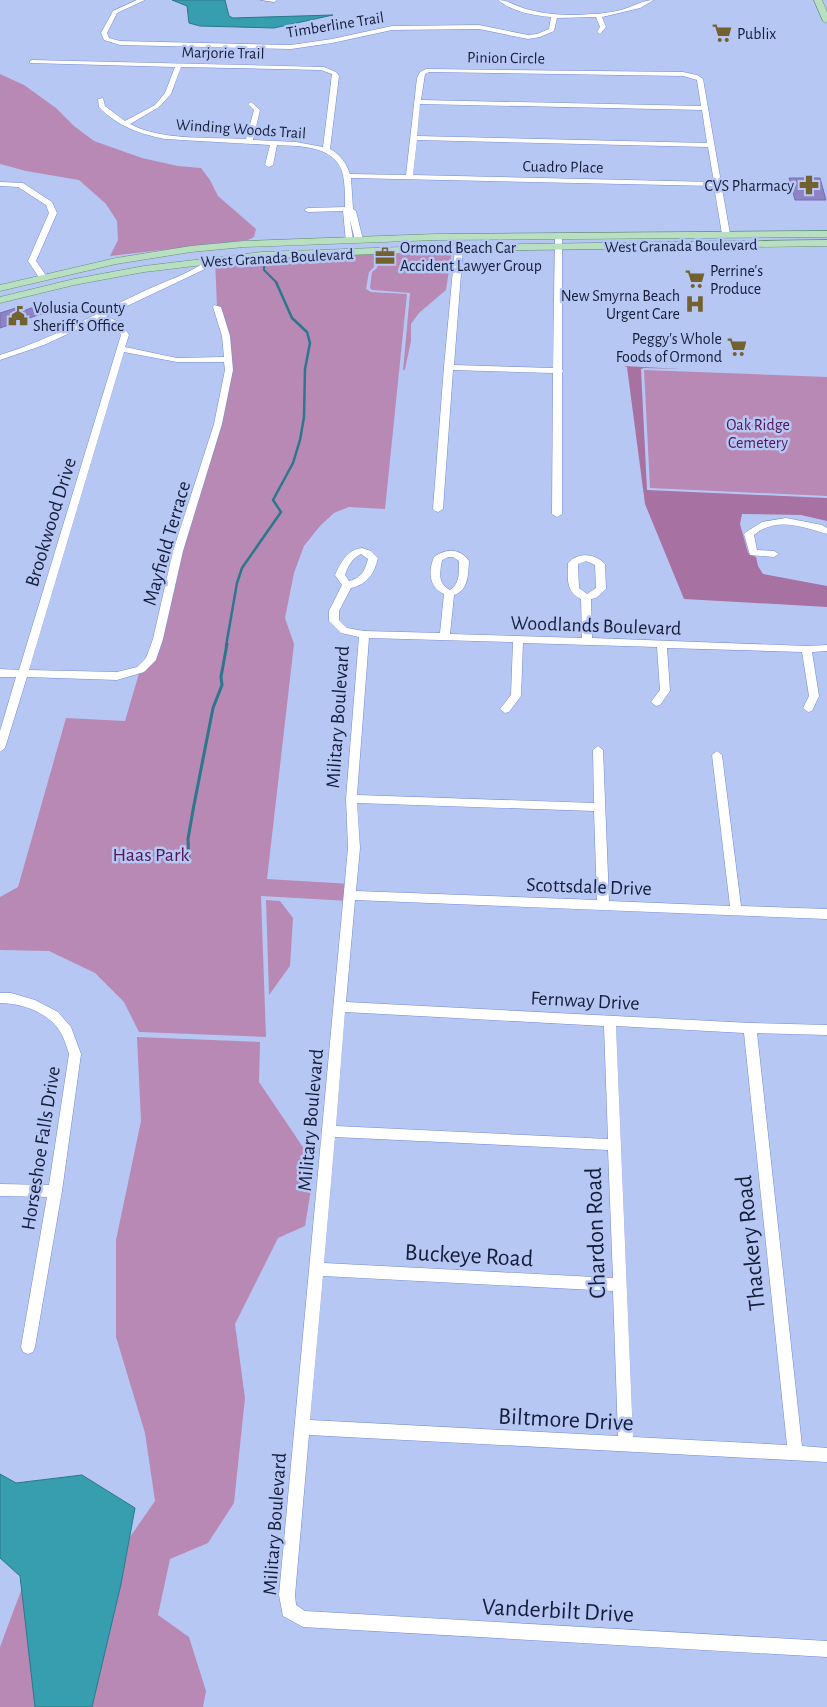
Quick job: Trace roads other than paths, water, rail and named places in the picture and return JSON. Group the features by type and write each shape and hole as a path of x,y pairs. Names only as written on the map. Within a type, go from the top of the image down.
{"main road":[{"path":"818,0 827,21"},
{"name":"West Granada Boulevard","path":"0,288 76,269 165,253 244,244 487,236 827,234"},
{"path":"458,248 468,241 487,236"},
{"path":"322,253 344,248 354,240"},
{"name":"West Granada Boulevard","path":"0,299 144,268 215,259 458,248 827,243"},
{"path":"215,259 226,250 244,244"},
{"path":"54,287 61,277 76,269"},
{"path":"0,299 35,286 43,277"}],"street":[{"name":"Timberline Trail","path":"142,0 115,12 104,33 106,39 120,43 291,47 332,41 392,28 470,27 490,28 528,37 538,36 552,30 554,15"},
{"path":"264,0 274,0"},
{"path":"500,0 511,7 527,12 554,15 598,14 631,10 651,0"},
{"path":"598,14 603,26 600,32"},
{"name":"Marjorie Trail","path":"32,62 314,67 334,73 336,76 326,150"},
{"path":"124,124 156,106 168,94 179,64"},
{"name":"Pinion Circle","path":"409,177 420,78 422,73 437,69 695,76 700,79 704,108"},
{"name":"Winding Woods Trail","path":"101,99 102,108 124,124 144,133 165,137 296,144 326,150 334,154 343,164 347,176 349,209 346,213 354,240"},
{"path":"417,102 704,108 726,234"},
{"path":"250,142 257,110 251,104"},
{"path":"414,138 710,145"},
{"path":"269,165 274,143"},
{"name":"Cuadro Place","path":"347,176 716,184"},
{"path":"0,184 20,185 49,204 53,213 32,261 43,277"},
{"path":"308,210 349,209"},
{"path":"557,514 558,235"},
{"path":"438,508 458,248"},
{"path":"0,358 59,336 162,285 200,270 215,259"},
{"name":"Mayfield Terrace","path":"0,673 117,676 140,670 151,660 158,639 178,551 218,424 229,370 226,336 217,306"},
{"name":"Brookwood Drive","path":"0,748 125,335 118,325 101,316"},
{"path":"121,349 177,360 229,359"},
{"path":"448,367 559,371"},
{"path":"774,554 753,554 749,534 755,527 768,522 796,522 827,531"},
{"name":"Woodlands Boulevard","path":"347,585 334,611 334,622 344,631 364,634 807,649 827,648"},
{"path":"445,637 449,594"},
{"path":"586,597 587,642"},
{"name":"Military Boulevard","path":"289,1610 287,1595 354,848 351,798 364,634"},
{"path":"505,710 516,696 518,639"},
{"path":"656,702 665,691 662,644"},
{"path":"807,649 814,696 808,708"},
{"path":"598,750 603,906"},
{"path":"717,755 736,910"},
{"path":"351,798 600,807"},
{"name":"Scottsdale Drive","path":"350,895 827,914"},
{"name":"Horseshoe Falls Drive","path":"0,998 11,998 35,1005 54,1016 67,1031 75,1054 55,1190 28,1347"},
{"name":"Fernway Drive","path":"340,1007 750,1028 827,1030"},
{"name":"Chardon Road","path":"610,1020 626,1444"},
{"name":"Thackery Road","path":"750,1028 795,1454"},
{"path":"328,1131 614,1145"},
{"path":"0,1190 55,1190"},
{"name":"Buckeye Road","path":"317,1269 619,1285"},
{"name":"Biltmore Drive","path":"302,1427 827,1455"},
{"name":"Vanderbilt Drive","path":"289,1610 303,1619 827,1648"}],"waterway":[{"path":"264,261 264,270 276,282"},
{"path":"226,646 237,583 242,568 281,512 273,500 293,463 304,417 305,369 310,343 307,332 292,318 276,282"},
{"path":"189,861 188,839 193,810 213,708 222,685 221,677 227,644"}],"place":[{"name":"Publix","path":"722,33"},
{"name":"CVS Pharmacy","path":"809,185"},
{"name":"Ormond Beach Car Accident Lawyer Group","path":"385,256"},
{"name":"Perrine's Produce","path":"695,279"},
{"name":"New Smyrna Beach Urgent Care","path":"695,304"},
{"name":"Volusia County Sheriff's Office","path":"18,316"},
{"name":"Peggy's Whole Foods of Ormond","path":"737,347"}],"park label":[{"name":"Oak Ridge Cemetery","path":"758,433"},
{"name":"Haas Park","path":"151,854"}]}
